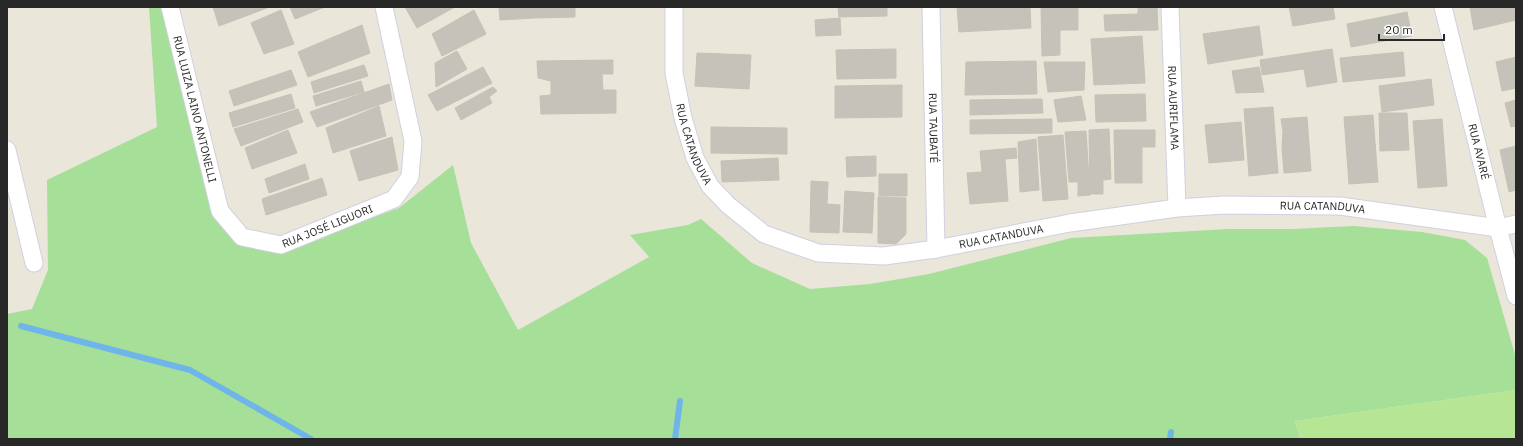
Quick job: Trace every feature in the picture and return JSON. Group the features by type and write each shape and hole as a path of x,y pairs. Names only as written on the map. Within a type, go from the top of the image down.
{"street":[{"name":"RUA LUIZA LAINO ANTONELLI","path":"170,7 220,211"},
{"name":"RUA JOSÉ LIGUORI","path":"220,211 242,237 281,245 394,199 410,177 413,141 384,7"},
{"name":"RUA CATANDUVA","path":"674,7 674,73 683,118 695,158 710,186 728,205 764,234 818,253 884,256 936,249 1070,223 1177,208 1224,205 1340,206 1498,228"},
{"name":"RUA TAUBATÉ","path":"931,7 936,249"},
{"name":"RUA AURIFLAMA","path":"1170,7 1177,208"},
{"name":"RUA AVARÉ","path":"1443,7 1516,296"},
{"path":"7,150 34,263"},
{"path":"1498,228 1516,224"}],"green space":[{"path":"149,7 162,7 235,242 275,253 399,208 453,165 471,243 518,330 649,257 630,235 688,225 701,219 752,263 810,289 870,284 929,274 1071,238 1228,229 1292,229 1354,226 1422,232 1465,240 1487,258 1516,358 1516,390 1295,421 1300,439 7,439 7,314 32,309 48,270 47,180 157,127"},
{"path":"1516,390 1516,439 1300,439 1295,421"}],"building":[{"path":"213,7 267,7 267,8 219,26"},
{"path":"290,7 325,7 295,19"},
{"path":"405,7 455,7 417,28"},
{"path":"499,7 533,7 534,18 500,20"},
{"path":"533,7 575,7 575,17 534,18"},
{"path":"838,7 887,7 887,16 839,17"},
{"path":"957,7 1030,7 1031,28 959,32"},
{"path":"1041,7 1078,7 1078,30 1060,30 1060,55 1042,56"},
{"path":"1138,7 1157,7 1158,30 1105,31 1104,15 1138,14"},
{"path":"1289,7 1333,7 1335,19 1293,26"},
{"path":"1470,7 1516,7 1516,20 1474,30"},
{"path":"281,10 294,44 264,54 251,23"},
{"path":"474,10 486,34 442,56 432,34"},
{"path":"1407,12 1412,36 1351,47 1347,24"},
{"path":"840,18 841,35 816,36 815,20"},
{"path":"362,25 370,53 308,77 298,52"},
{"path":"1259,26 1263,55 1208,64 1203,34"},
{"path":"1142,36 1145,83 1094,85 1091,39"},
{"path":"896,49 896,78 837,79 836,50"},
{"path":"1332,49 1337,82 1307,87 1304,69 1262,75 1260,60"},
{"path":"457,51 467,69 436,87 435,63"},
{"path":"1403,52 1405,76 1343,82 1340,58"},
{"path":"697,53 751,55 749,89 695,86"},
{"path":"1516,57 1516,88 1502,91 1496,62"},
{"path":"613,60 613,74 602,74 603,90 616,90 616,113 541,114 540,96 551,95 551,81 538,78 537,61"},
{"path":"1036,61 1037,94 965,95 966,62"},
{"path":"1044,62 1085,62 1084,90 1048,92"},
{"path":"364,65 368,76 314,93 311,82"},
{"path":"483,67 492,83 437,111 428,95"},
{"path":"1259,67 1264,92 1236,93 1232,71"},
{"path":"291,70 297,85 234,106 229,91"},
{"path":"1431,79 1434,105 1382,112 1379,86"},
{"path":"361,81 364,92 316,106 313,96"},
{"path":"389,84 392,100 317,127 310,112"},
{"path":"902,85 902,117 835,118 835,86"},
{"path":"493,87 497,91 489,97 492,103 461,120 455,108"},
{"path":"291,94 295,108 233,127 229,113"},
{"path":"1145,94 1146,121 1096,122 1095,95"},
{"path":"1081,96 1086,120 1058,122 1054,100"},
{"path":"1042,99 1043,113 970,115 970,100"},
{"path":"1516,100 1516,126 1511,127 1505,103"},
{"path":"379,106 386,136 333,153 326,128"},
{"path":"1273,107 1278,173 1249,176 1244,109"},
{"path":"298,109 303,122 241,146 234,129"},
{"path":"1379,113 1407,113 1409,150 1380,151"},
{"path":"1373,115 1378,182 1349,184 1344,117"},
{"path":"1307,117 1311,171 1284,173 1282,148 1283,132 1281,119"},
{"path":"1052,119 1052,133 970,134 970,120"},
{"path":"1442,119 1447,186 1418,188 1413,121"},
{"path":"1241,122 1244,160 1209,163 1205,125"},
{"path":"711,127 787,128 787,154 711,153"},
{"path":"1109,129 1111,179 1103,180 1103,194 1090,194 1089,130"},
{"path":"288,130 297,153 252,169 245,148"},
{"path":"1114,130 1155,130 1155,147 1142,147 1142,183 1115,183"},
{"path":"1086,131 1090,195 1078,196 1078,182 1069,182 1065,132"},
{"path":"1063,135 1068,199 1043,201 1038,137"},
{"path":"392,137 398,170 359,181 350,151"},
{"path":"1036,139 1039,190 1020,192 1018,142"},
{"path":"1516,146 1516,190 1509,192 1500,150"},
{"path":"1016,148 1017,158 1005,159 1008,201 970,204 967,173 982,172 980,151"},
{"path":"876,156 876,176 847,177 846,157"},
{"path":"778,158 779,180 722,182 721,161"},
{"path":"305,164 309,179 269,193 265,179"},
{"path":"879,174 907,174 907,196 879,196"},
{"path":"322,178 327,195 266,215 262,199"},
{"path":"811,181 828,182 827,204 840,205 839,233 810,232"},
{"path":"845,191 874,193 872,233 843,232"},
{"path":"878,197 906,198 906,234 896,244 878,243"}],"waterway":[{"path":"21,326 190,370 311,439"},
{"path":"675,439 680,401"},
{"path":"1170,439 1171,432"}]}
